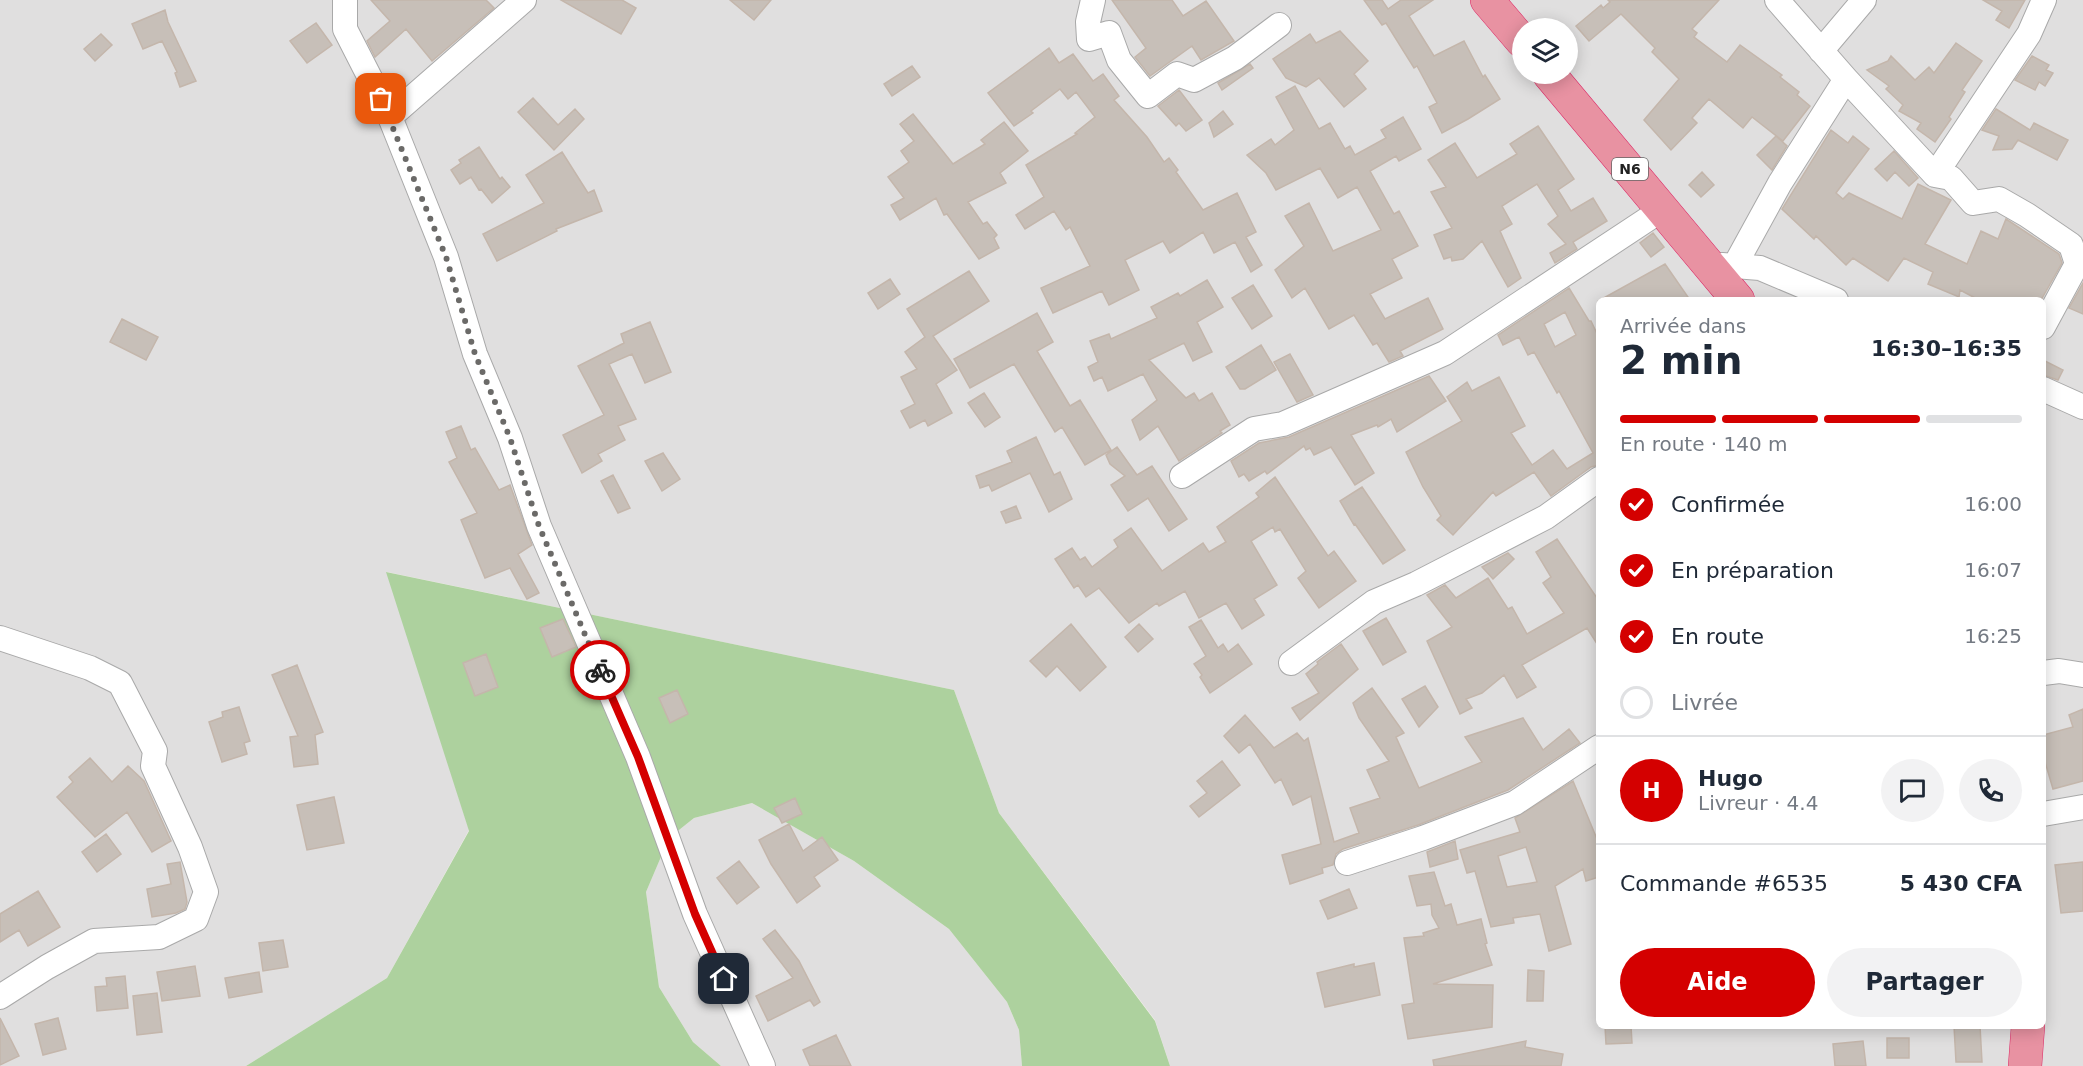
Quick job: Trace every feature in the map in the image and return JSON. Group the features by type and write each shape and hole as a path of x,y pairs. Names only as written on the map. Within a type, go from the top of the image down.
{"highway":[{"path":"1487,0 1512,29"},
{"name":"N6","path":"1558,84 1663,209 1723,265 1737,297"},
{"path":"2025,1066 2028,1029"}],"street":[{"path":"345,0 345,29 390,117 446,257 475,354 510,438 539,526 638,757 695,914 763,1066"},
{"path":"390,117 524,0"},
{"path":"1094,0 1088,22 1089,39 1109,33 1119,60 1148,96 1177,74 1194,80 1235,58 1279,25"},
{"path":"1777,0 1935,175 1951,178 1973,203 1999,199 2071,245 2077,264 2046,321"},
{"path":"1821,51 1864,0"},
{"path":"1935,175 2030,34 2044,0"},
{"path":"1723,265 1780,183 1846,79"},
{"path":"1182,476 1254,429 1283,424 1445,352 1663,209"},
{"path":"1723,265 1760,268 1829,297"},
{"path":"2046,390 2083,406"},
{"path":"1291,663 1374,602 1416,584 1546,517 1596,481"},
{"path":"0,638 90,668 120,683 155,751 153,766 186,837 206,892 196,919 159,937 94,941 0,997"},
{"path":"2046,673 2059,671 2083,675"},
{"path":"1347,863 1423,838 1515,803 1596,749"},
{"path":"2046,813 2083,807"}],"shaded area":[{"path":"0,0 2083,0 2083,1066 1170,1066 1155,1020 999,813 954,690 387,572 469,830 387,978 246,1066 0,1066"},
{"path":"752,803 854,861 949,929 1007,1002 1019,1030 1022,1066 721,1066 693,1042 659,987 646,892 669,838 694,818"}],"green space":[{"path":"386,572 954,690 999,813 1155,1021 1170,1066 1022,1066 1019,1030 1007,1002 949,929 854,861 752,803 694,818 669,838 646,892 659,987 693,1042 721,1066 246,1066 387,978 469,831"}],"building":[{"path":"371,0 486,0 494,8 432,61 406,29 375,57 367,41 390,21"},
{"path":"561,0 622,0 636,8 621,34"},
{"path":"730,0 771,0 754,20"},
{"path":"1112,0 1172,0 1183,16 1206,1 1234,41 1201,60 1192,46 1150,76 1135,57 1146,48"},
{"path":"1364,0 1382,0 1388,9 1401,0 1433,0 1409,16 1434,56 1464,41 1483,77 1485,75 1500,99 1442,133 1429,107 1437,103 1417,66 1414,68 1386,23 1382,25"},
{"path":"1608,0 1719,0 1692,29 1697,33 1694,37 1727,62 1740,45 1782,75 1780,77 1799,92 1797,95 1810,106 1783,141 1752,117 1743,128 1709,99 1692,118 1697,123 1671,150 1644,120 1679,79 1652,52 1655,48 1621,14 1589,41 1578,28 1578,24 1601,5 1603,8 1610,2"},
{"path":"1983,0 2025,0 2009,28 1996,20 2002,11"},
{"path":"165,10 168,22 196,81 180,87 175,73 177,72 162,41 143,49 132,24"},
{"path":"316,23 332,45 307,63 290,41"},
{"path":"1340,31 1368,61 1354,74 1366,89 1344,107 1319,78 1306,87 1286,78 1273,59 1310,34 1316,43"},
{"path":"101,34 112,45 95,61 84,49"},
{"path":"1956,43 1982,61 1962,90 1965,92 1949,117 1951,119 1935,142 1917,129 1921,123 1899,111 1903,105 1886,89 1889,86 1867,70 1888,61 1891,56 1915,80 1929,67 1934,73"},
{"path":"1049,48 1059,63 1073,54 1093,81 1103,74 1119,96 1114,100 1147,137 1164,162 1169,158 1178,170 1176,172 1203,210 1237,193 1256,232 1246,237 1262,265 1251,272 1235,242 1214,253 1203,232 1170,253 1163,241 1125,260 1139,290 1109,305 1102,291 1053,313 1041,288 1090,266 1070,227 1066,230 1054,211 1025,229 1016,215 1044,197 1026,165 1077,134 1075,133 1095,117 1076,92 1068,99 1060,89 1014,126 988,93"},
{"path":"2032,56 2049,65 2046,70 2053,73 2045,86 2039,82 2035,90 2015,80"},
{"path":"1250,64 1253,68 1222,90 1218,83"},
{"path":"912,66 920,77 892,96 884,84"},
{"path":"1295,86 1319,129 1330,123 1345,149 1350,146 1355,155 1386,138 1381,130 1403,117 1421,149 1399,161 1396,156 1370,171 1394,214 1399,211 1418,246 1392,259 1402,278 1370,294 1385,319 1428,298 1443,329 1400,351 1403,356 1389,362 1377,343 1373,345 1354,315 1329,329 1305,288 1292,298 1275,270 1304,246 1285,216 1309,203 1333,251 1381,230 1357,187 1338,198 1320,168 1276,190 1266,173 1247,155 1271,139 1275,145 1294,130 1276,97"},
{"path":"1179,90 1202,120 1186,131 1179,123 1176,126 1158,106"},
{"path":"533,98 558,125 575,109 584,119 554,150 518,112"},
{"path":"1996,109 2030,130 2034,123 2068,140 2057,160 2018,140 2012,149 1993,150 1999,136 1982,130"},
{"path":"1223,111 1233,124 1214,137 1209,123"},
{"path":"913,114 953,164 985,144 981,140 1004,122 1028,151 1000,173 1006,183 968,202 983,224 987,222 997,235 994,238 999,248 979,259 947,214 944,215 936,198 900,220 891,205 904,198 888,177 909,162 901,151 914,141 900,124"},
{"path":"1538,126 1574,179 1558,190 1571,211 1593,198 1607,221 1573,242 1577,249 1555,263 1550,253 1566,244 1548,224 1558,216 1537,184 1502,206 1512,224 1500,231 1521,278 1508,287 1482,241 1463,259 1452,261 1451,257 1444,259 1434,235 1452,228 1431,192 1446,187 1428,160 1455,143 1477,178 1517,154 1510,144"},
{"path":"1831,130 1848,143 1853,136 1869,149 1836,193 1843,199 1849,193 1902,219 1918,184 1951,200 1925,244 1967,264 1981,231 1998,239 2006,219 2059,254 2062,263 2043,297 1973,297 1960,290 1959,297 1928,284 1933,272 1904,258 1888,281 1853,258 1846,265 1816,236 1814,239 1782,209"},
{"path":"1776,136 1787,146 1772,170 1757,155"},
{"path":"479,147 500,179 502,177 510,187 492,203 481,189 479,190 471,177 460,184 451,170 461,163 459,160"},
{"path":"1894,151 1918,178 1909,186 1895,172 1887,181 1875,169"},
{"path":"562,152 588,193 594,190 602,211 556,229 557,231 497,261 483,234 544,203 526,175"},
{"path":"1702,172 1714,185 1701,197 1689,185"},
{"path":"1653,233 1664,247 1651,257 1640,243"},
{"path":"1665,264 1688,297 1605,297"},
{"path":"969,271 989,301 933,336 957,370 936,384 952,413 928,426 925,420 910,428 901,411 915,404 901,377 917,369 905,352 925,337 907,309"},
{"path":"890,279 900,294 878,309 868,293"},
{"path":"1207,280 1223,307 1197,322 1212,352 1193,361 1184,343 1149,360 1186,398 1194,393 1199,401 1212,393 1230,425 1220,431 1222,433 1179,461 1158,426 1140,440 1132,420 1157,400 1143,374 1108,391 1102,377 1094,381 1088,367 1098,362 1090,341 1109,334 1111,339 1157,318 1151,307 1178,293 1180,296"},
{"path":"2083,283 2083,314 2069,308"},
{"path":"1253,285 1272,316 1252,329 1232,298"},
{"path":"1569,288 1596,332 1596,466 1551,496 1534,472 1496,496 1493,492 1453,535 1437,520 1441,516 1423,487 1406,452 1462,421 1447,397 1467,382 1472,391 1499,377 1525,426 1511,433 1532,465 1553,450 1567,469 1593,453 1559,391 1557,393 1534,352 1528,355 1519,337 1503,345 1498,335","holes":["1565,312 1576,335 1555,347 1544,324"]},
{"path":"1037,313 1053,342 1037,351 1070,406 1080,400 1111,450 1085,465 1062,427 1055,432 1014,364 970,388 954,359"},
{"path":"122,319 158,337 146,360 110,342"},
{"path":"650,322 671,372 645,383 632,354 609,364 636,419 618,426 625,440 598,454 602,461 582,473 563,435 604,415 578,366 624,343 621,334"},
{"path":"1261,345 1276,370 1245,389 1240,389 1226,367"},
{"path":"1290,354 1313,395 1297,402 1274,362"},
{"path":"2046,362 2063,370 2058,380 2046,376"},
{"path":"1429,376 1446,401 1397,432 1391,419 1378,427 1377,425 1351,435 1374,473 1355,485 1331,447 1314,455 1310,448 1306,450 1304,446 1267,474 1265,471 1249,481 1244,474 1239,477 1231,461 1259,443 1289,437"},
{"path":"984,393 1000,417 985,427 968,403"},
{"path":"461,426 471,450 475,448 499,490 510,485 532,545 518,554 539,593 527,599 510,568 485,578 461,520 477,513 449,462 457,458 446,432"},
{"path":"1036,437 1054,475 1060,472 1072,499 1049,512 1030,473 992,491 989,485 980,488 976,476 1012,462 1007,451"},
{"path":"1117,447 1137,475 1152,466 1187,519 1169,531 1148,498 1128,511 1111,485 1125,476 1110,464 1106,455"},
{"path":"663,453 680,479 662,491 645,461"},
{"path":"613,475 630,508 618,513 601,481"},
{"path":"1275,477 1328,556 1334,551 1356,581 1319,608 1298,578 1306,571 1280,529 1275,532 1273,527 1251,541 1277,585 1254,599 1264,615 1242,629 1226,603 1199,618 1185,591 1159,606 1157,603 1129,623 1099,588 1086,597 1078,585 1074,588 1055,559 1072,548 1080,560 1085,557 1092,567 1118,547 1114,540 1131,528 1162,571 1203,543 1209,552 1226,542 1217,527 1259,497 1256,493"},
{"path":"1362,487 1405,550 1383,564 1354,525 1340,501"},
{"path":"1016,506 1021,518 1006,523 1001,512"},
{"path":"1557,539 1596,597 1596,642 1587,628 1522,665 1536,687 1517,698 1504,675 1482,693 1466,699 1472,708 1460,714 1427,641 1452,627 1427,595 1445,585 1456,598 1488,578 1508,609 1512,607 1527,634 1564,613 1543,583 1551,577 1536,552"},
{"path":"1508,553 1514,559 1493,579 1482,567"},
{"path":"1386,618 1406,652 1383,665 1363,631"},
{"path":"563,619 576,647 552,657 540,628"},
{"path":"1201,620 1218,648 1223,644 1228,652 1238,644 1252,664 1210,693 1194,664 1206,656 1189,627"},
{"path":"1071,624 1106,667 1080,691 1057,666 1046,677 1030,661"},
{"path":"1139,624 1153,639 1138,652 1125,637"},
{"path":"1341,644 1358,669 1300,720 1292,708 1319,693 1306,674 1318,664 1317,662"},
{"path":"486,654 498,687 475,696 463,663"},
{"path":"297,665 323,732 315,735 318,764 294,767 290,737 298,736 272,675"},
{"path":"1425,686 1438,707 1419,727 1402,699"},
{"path":"1372,688 1404,733 1396,737 1419,788 1482,762 1465,737 1523,718 1543,750 1569,729 1580,743 1508,790 1418,825 1343,849 1336,854 1333,865 1322,868 1323,873 1290,884 1282,855 1321,844 1311,796 1293,805 1281,779 1275,783 1250,744 1239,753 1224,736 1245,715 1274,748 1297,733 1304,741 1308,738 1334,842 1359,833 1350,808 1380,798 1367,770 1389,761 1359,718 1353,703"},
{"path":"677,690 688,714 670,723 659,698"},
{"path":"239,707 250,741 244,743 247,754 222,762 209,722 223,717 222,712"},
{"path":"2083,709 2083,781 2053,789 2046,765 2046,734 2073,727 2069,715"},
{"path":"90,758 112,782 128,766 144,781 171,841 152,852 127,812 95,837 57,797 73,782 69,777"},
{"path":"1222,761 1240,785 1199,817 1190,806 1207,793 1197,781"},
{"path":"1573,781 1596,837 1596,878 1586,881 1583,869 1555,886 1571,944 1549,951 1540,914 1513,918 1514,923 1491,927 1475,871 1467,873 1460,850 1520,832 1515,818","holes":["1526,847 1537,882 1507,887 1498,856"]},
{"path":"334,797 344,843 307,850 297,805"},
{"path":"795,798 802,814 782,823 774,808"},
{"path":"789,824 803,851 822,837 838,860 814,877 820,886 797,903 771,864 759,840"},
{"path":"106,834 121,854 97,872 82,852"},
{"path":"1455,841 1458,859 1430,867 1427,852"},
{"path":"739,861 759,887 737,904 717,878"},
{"path":"180,862 187,902 185,909 152,917 147,889 171,884 167,864"},
{"path":"2083,862 2083,911 2061,913 2055,865"},
{"path":"1434,872 1445,906 1451,904 1457,925 1481,919 1487,943 1485,944 1492,965 1433,984 1493,985 1492,1027 1408,1039 1402,1005 1414,1003 1404,938 1424,936 1423,933 1439,928 1432,915 1431,904 1417,906 1409,876"},
{"path":"1349,889 1357,908 1328,919 1320,901"},
{"path":"38,891 60,927 28,946 19,930 0,942 0,914"},
{"path":"775,930 799,961 820,1002 814,1006 810,1000 768,1021 756,996 793,978 763,939"},
{"path":"283,940 288,967 263,971 259,943"},
{"path":"1374,963 1380,995 1325,1007 1317,973 1354,964 1354,967"},
{"path":"195,966 200,996 162,1001 157,972"},
{"path":"1528,970 1544,971 1543,1001 1527,1001"},
{"path":"259,972 262,992 229,998 225,978"},
{"path":"125,976 128,1008 97,1011 95,987 107,986 106,978"},
{"path":"157,993 162,1032 137,1035 133,996"},
{"path":"0,1018 19,1056 0,1065"},
{"path":"58,1018 66,1049 43,1055 35,1024"},
{"path":"1605,1029 1631,1029 1632,1043 1606,1044"},
{"path":"1954,1029 1980,1029 1982,1062 1956,1062"},
{"path":"836,1035 851,1066 810,1066 803,1050"},
{"path":"1887,1038 1909,1038 1909,1058 1887,1058"},
{"path":"1526,1041 1525,1047 1563,1054 1561,1066 1434,1066 1433,1060"},
{"path":"1863,1041 1866,1066 1835,1066 1833,1044"}],"way so far":[{"path":"381,99 446,257 475,354 510,438 539,526 600,670"}],"route":[{"path":"600,670 638,757 695,914 724,979"}]}
